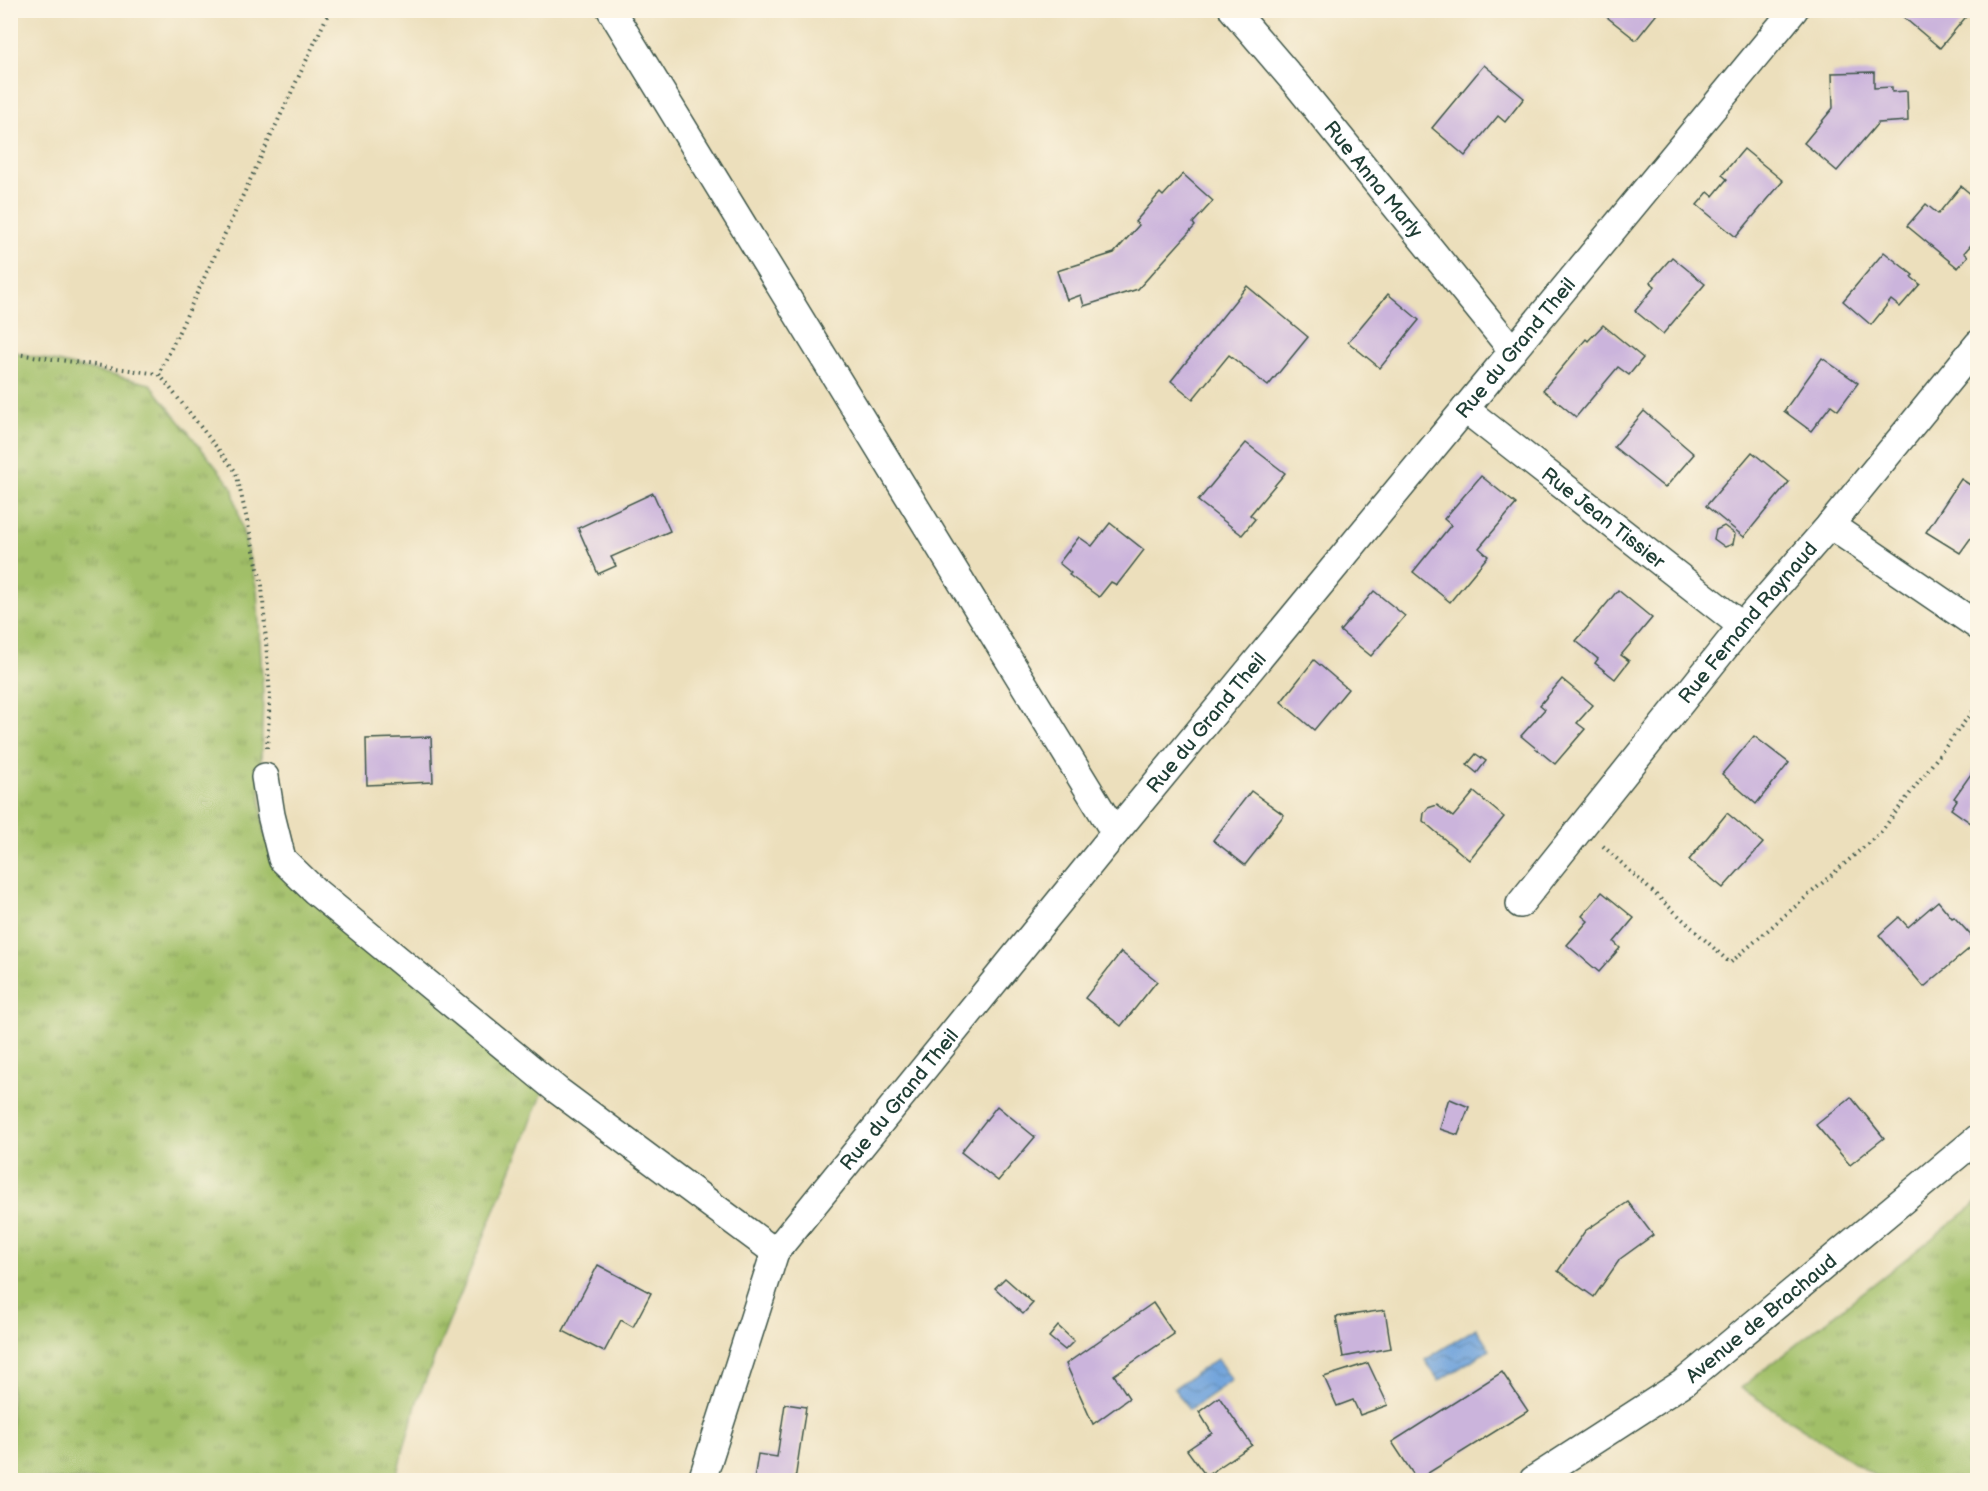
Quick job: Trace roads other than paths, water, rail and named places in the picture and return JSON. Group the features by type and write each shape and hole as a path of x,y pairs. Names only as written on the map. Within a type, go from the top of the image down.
{"street":[{"path":"611,10 1115,832"},
{"name":"Rue Anna Marly","path":"1233,10 1306,96 1513,351"},
{"name":"Rue du Grand Theil","path":"702,1480 775,1252 1115,832 1794,10"},
{"name":"Rue Fernand Raynaud","path":"1520,904 1742,626 1830,525 1977,344"},
{"name":"Rue Jean Tissier","path":"1465,409 1742,626"},
{"path":"1830,525 1977,626"},
{"path":"265,777 271,815 282,858 315,891 557,1090 775,1252"},
{"name":"Avenue de Brachaud","path":"1533,1480 1683,1383 1977,1138"}],"water":[{"path":"1476,1328 1490,1349 1439,1381 1425,1360"},
{"path":"1217,1359 1232,1380 1189,1410 1174,1388"}]}
